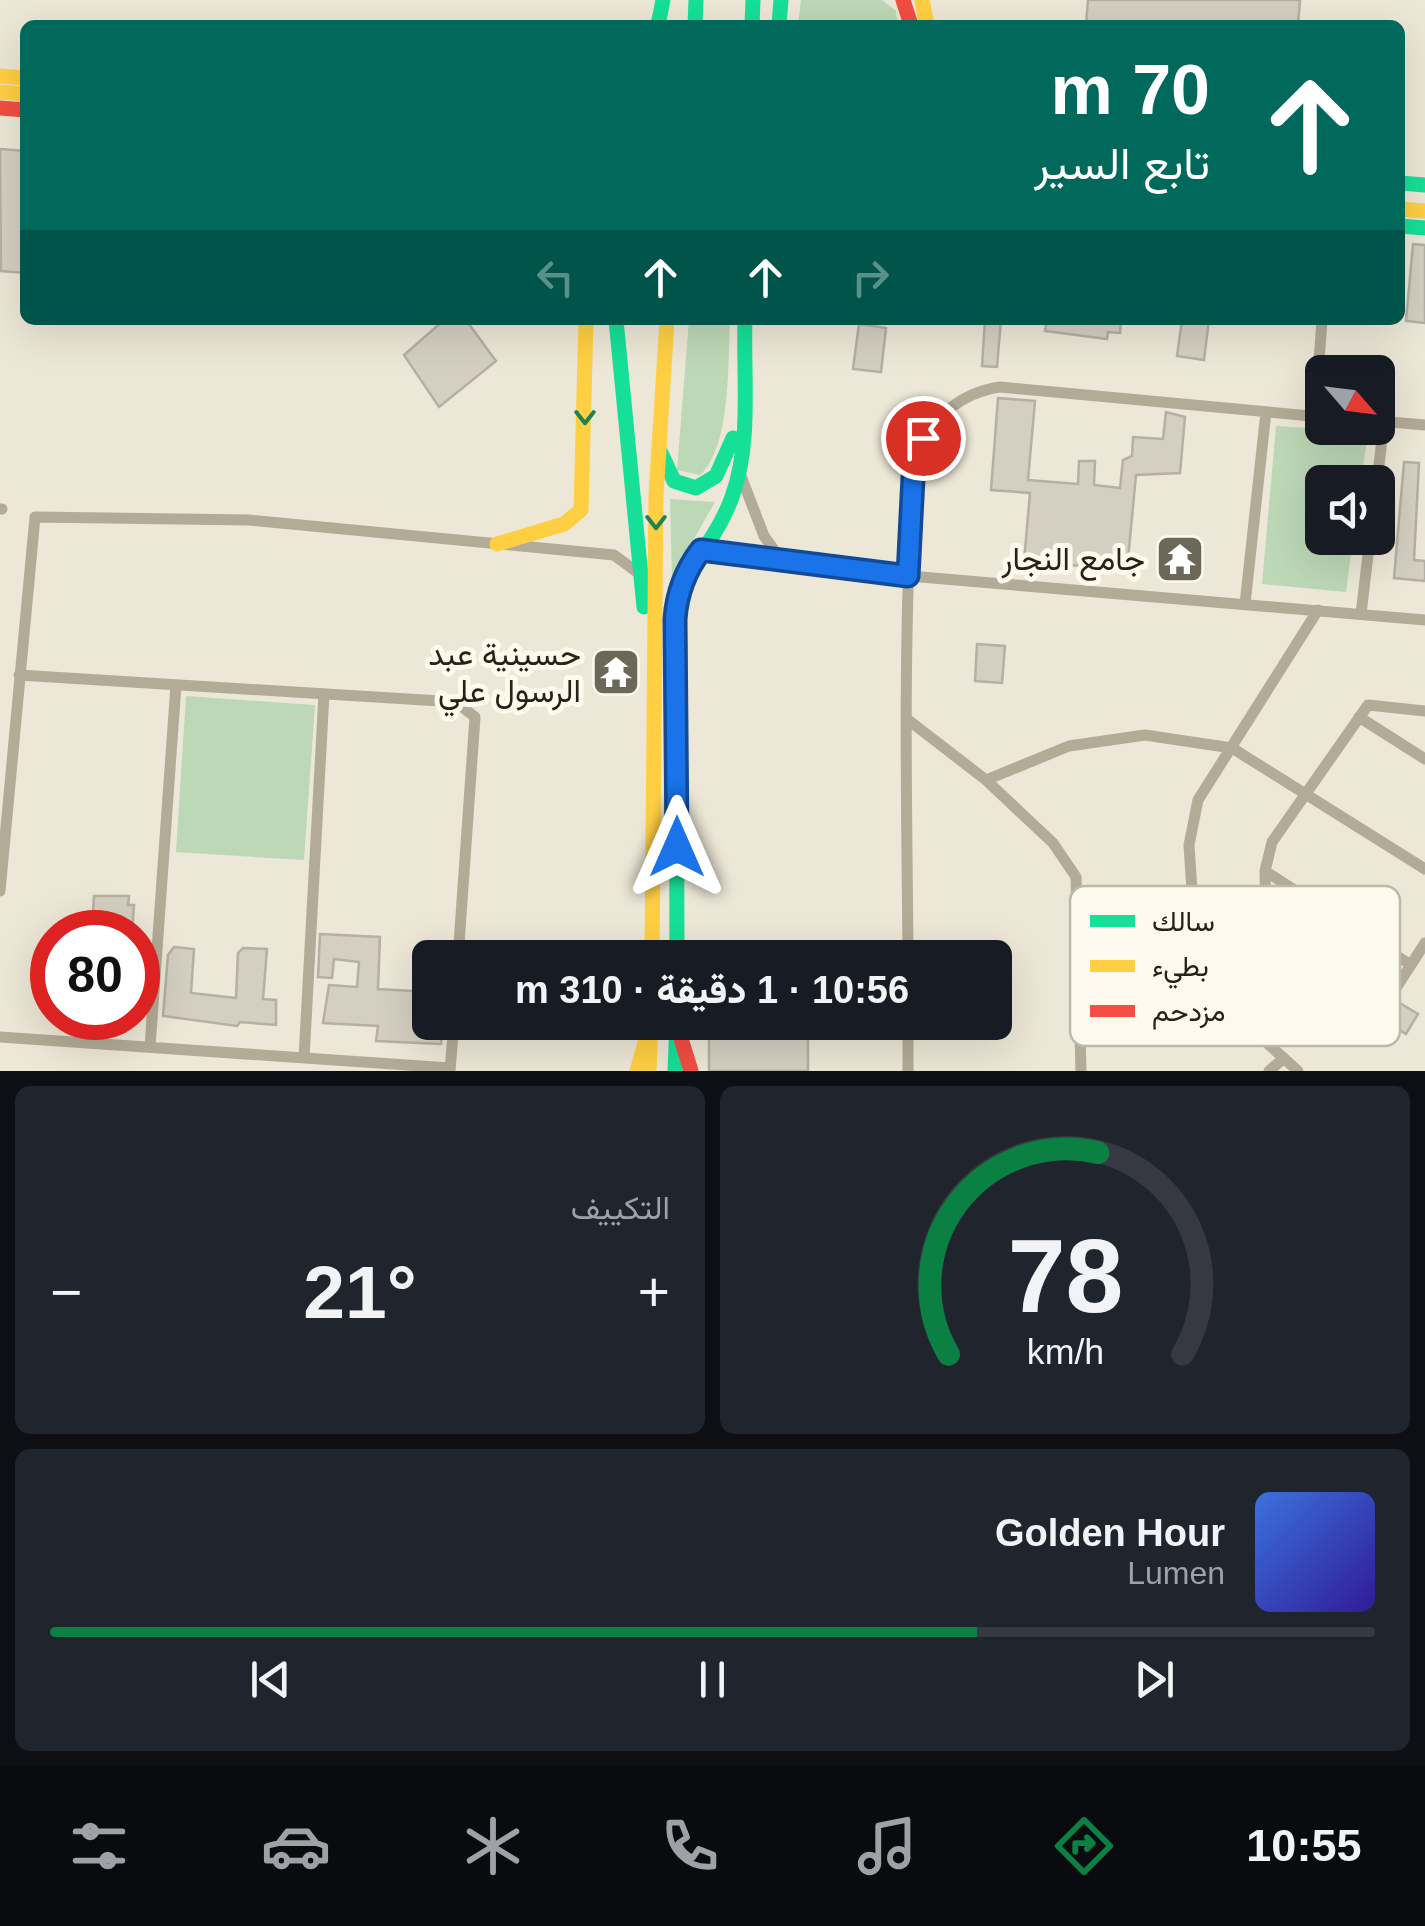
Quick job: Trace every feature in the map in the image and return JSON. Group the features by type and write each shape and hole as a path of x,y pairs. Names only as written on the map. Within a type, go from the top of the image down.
{"main road":[{"path":"679,0 696,3"},
{"path":"497,544 515,535 560,528 581,510 586,325"},
{"path":"616,325 654,694"},
{"path":"652,940 664,325"},
{"path":"677,940 676,607 687,570 725,512 739,470 744,325"},
{"path":"659,426 662,458 674,481 688,488 704,486 724,463 740,403"},
{"path":"637,1071 646,1040"},
{"path":"649,1071 650,1040"},
{"path":"675,1071 676,1040"},
{"path":"682,1040 691,1071"}],"street":[{"path":"1321,355 1322,325"},
{"path":"908,940 908,576 914,458 943,412 981,390 1000,387 1305,415"},
{"path":"1245,604 1266,412"},
{"path":"1395,423 1425,425"},
{"path":"739,470 764,536 782,561"},
{"path":"0,892 36,518 250,520 614,555 632,563 642,585"},
{"path":"701,550 908,576 1425,620"},
{"path":"1361,614 1368,555"},
{"path":"1190,886 1189,834 1198,800 1318,610"},
{"path":"18,676 456,702 475,717 459,940"},
{"path":"150,1048 176,684"},
{"path":"304,1058 324,694"},
{"path":"1265,886 1272,842 1368,704 1425,711"},
{"path":"907,718 986,780 1053,843 1076,877 1076,886"},
{"path":"1359,718 1425,759"},
{"path":"986,780 1069,746 1145,736 1232,748 1425,870"},
{"path":"1265,870 1289,886"},
{"path":"1400,983 1425,943"},
{"path":"1400,959 1411,966"},
{"path":"0,1037 450,1069 452,1040"},
{"path":"908,1040 908,1071"},
{"path":"1081,1046 1081,1071"},
{"path":"1271,1046 1298,1071"},
{"path":"1269,1071 1284,1058"}],"green space":[{"path":"801,0 882,0 896,11 897,20 799,20"},
{"path":"689,325 730,325 728,380 717,445 700,475 677,470"},
{"path":"1276,426 1305,428 1305,445 1366,445 1363,465 1305,465 1305,555 1351,555 1346,592 1262,584"},
{"path":"670,499 715,502 672,577"},
{"path":"186,696 315,705 304,860 176,852"}],"building":[{"path":"1088,0 1300,0 1298,20 1086,20"},
{"path":"0,149 20,151 20,273 1,271"},
{"path":"1413,244 1425,245 1425,323 1406,321"},
{"path":"438,325 470,325 496,361 439,407 404,355"},
{"path":"859,325 886,328 881,372 853,369"},
{"path":"985,325 1001,325 997,367 982,366"},
{"path":"1046,325 1121,325 1120,333 1108,332 1107,339 1045,331"},
{"path":"1181,325 1208,325 1204,360 1177,356"},
{"path":"998,398 1035,401 1028,480 1078,484 1079,461 1095,461 1094,485 1120,488 1123,460 1132,456 1133,437 1163,439 1166,412 1185,417 1180,473 1136,475 1127,570 1024,561 1030,493 991,490"},
{"path":"1404,462 1419,463 1414,560 1425,561 1425,581 1394,578"},
{"path":"977,644 1005,646 1002,683 975,681"},
{"path":"94,896 129,896 128,905 134,905 134,910 93,910"},
{"path":"320,934 380,937 378,989 412,991 412,1040 441,1040 441,1044 376,1041 378,1026 323,1023 329,985 357,987 359,962 334,959 332,978 318,977"},
{"path":"174,947 194,949 191,993 236,998 238,953 243,948 267,949 263,999 276,1000 276,1025 240,1022 237,1026 163,1016 168,955"},
{"path":"1400,1003 1418,1014 1406,1034 1400,1030"},
{"path":"709,1040 808,1040 808,1071 709,1071"}],"traffic: fast":[{"path":"659,20 663,0"},
{"path":"695,20 696,0"},
{"path":"752,20 753,0"},
{"path":"779,20 781,0"},
{"path":"1405,183 1425,185"},
{"path":"1405,226 1425,228"},
{"path":"616,325 644,607"},
{"path":"677,940 676,607 687,578 726,512 738,476 744,432 745,325"},
{"path":"661,453 674,481 696,488 716,476 733,438"},
{"path":"675,1071 676,1040"}],"traffic: slow":[{"path":"922,0 926,20"},
{"path":"0,76 20,78"},
{"path":"0,92 20,94"},
{"path":"1405,209 1425,211"},
{"path":"497,544 564,524 581,510 586,325"},
{"path":"652,940 656,496 667,325"},
{"path":"637,1071 646,1040"},
{"path":"649,1071 650,1040"}],"traffic: jam":[{"path":"903,0 909,20"},
{"path":"0,108 20,110"},
{"path":"681,1040 691,1071"}],"place":[{"name":"جامع النجار","path":"1180,559"},
{"name":"حسينية عبد الرسول علي","path":"616,672"}],"route":[{"path":"677,847 675,619 678,594 687,570 701,550 908,576 914,458 923,438"}]}
